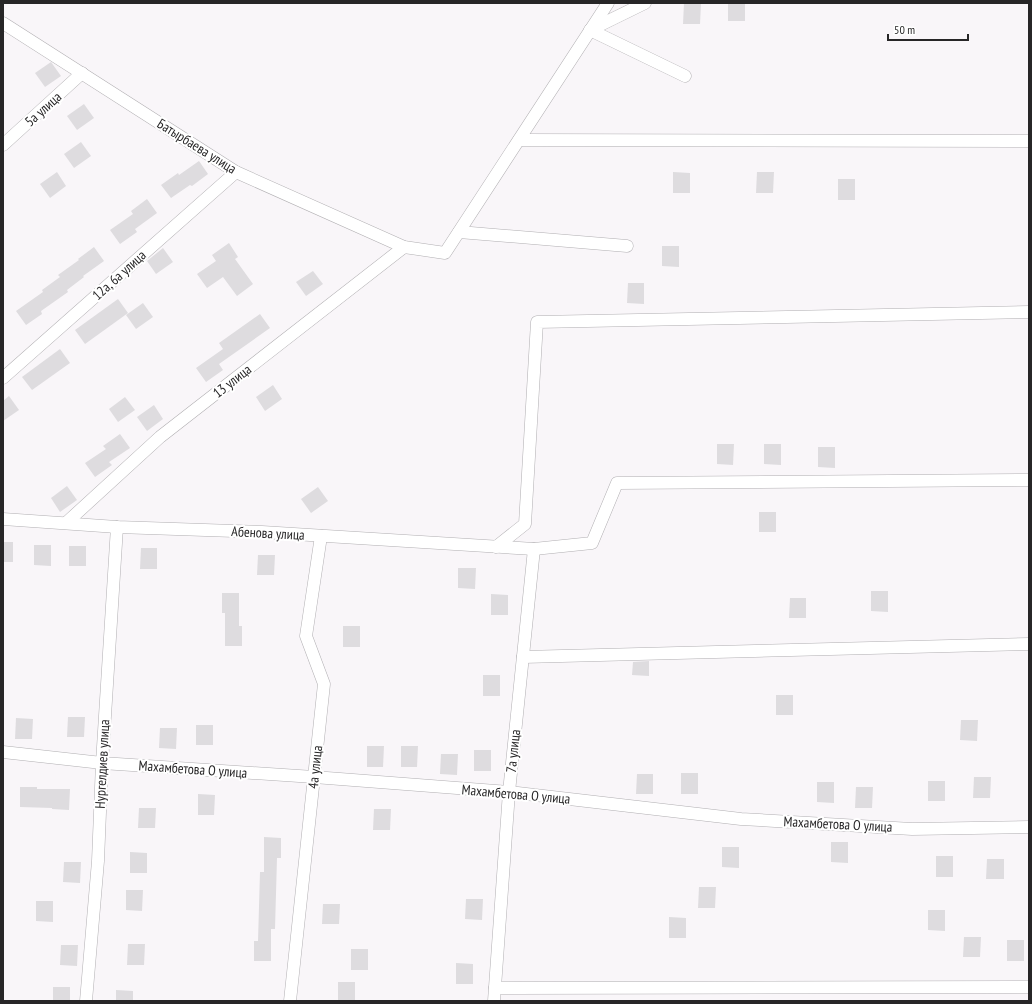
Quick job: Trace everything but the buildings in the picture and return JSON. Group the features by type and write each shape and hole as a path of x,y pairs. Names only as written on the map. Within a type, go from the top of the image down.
{"street":[{"path":"608,3 459,232 627,246"},
{"path":"590,30 645,3"},
{"name":"Батырбаева улица","path":"3,23 236,172 404,247 445,253 459,232"},
{"path":"590,30 685,76"},
{"name":"5а улица","path":"3,144 82,73"},
{"path":"519,140 1029,141"},
{"name":"12а, 6а улица","path":"3,378 236,172"},
{"name":"13 улица","path":"66,523 160,438 404,247"},
{"path":"496,547 525,524 537,322 1029,312"},
{"name":"Абенова улица","path":"3,518 117,527 262,532 534,550 592,543 617,483 1029,480"},
{"name":"Нургелдиев улица","path":"86,1001 98,861 102,763 117,527"},
{"name":"4а улица","path":"290,1001 324,684 306,636 321,536"},
{"name":"7а улица","path":"494,1001 509,792 534,550"},
{"path":"523,657 1029,644"},
{"name":"Махамбетова О улица","path":"3,752 102,763 509,792 741,819 912,828 1029,827"},
{"path":"495,988 1029,987"}]}
